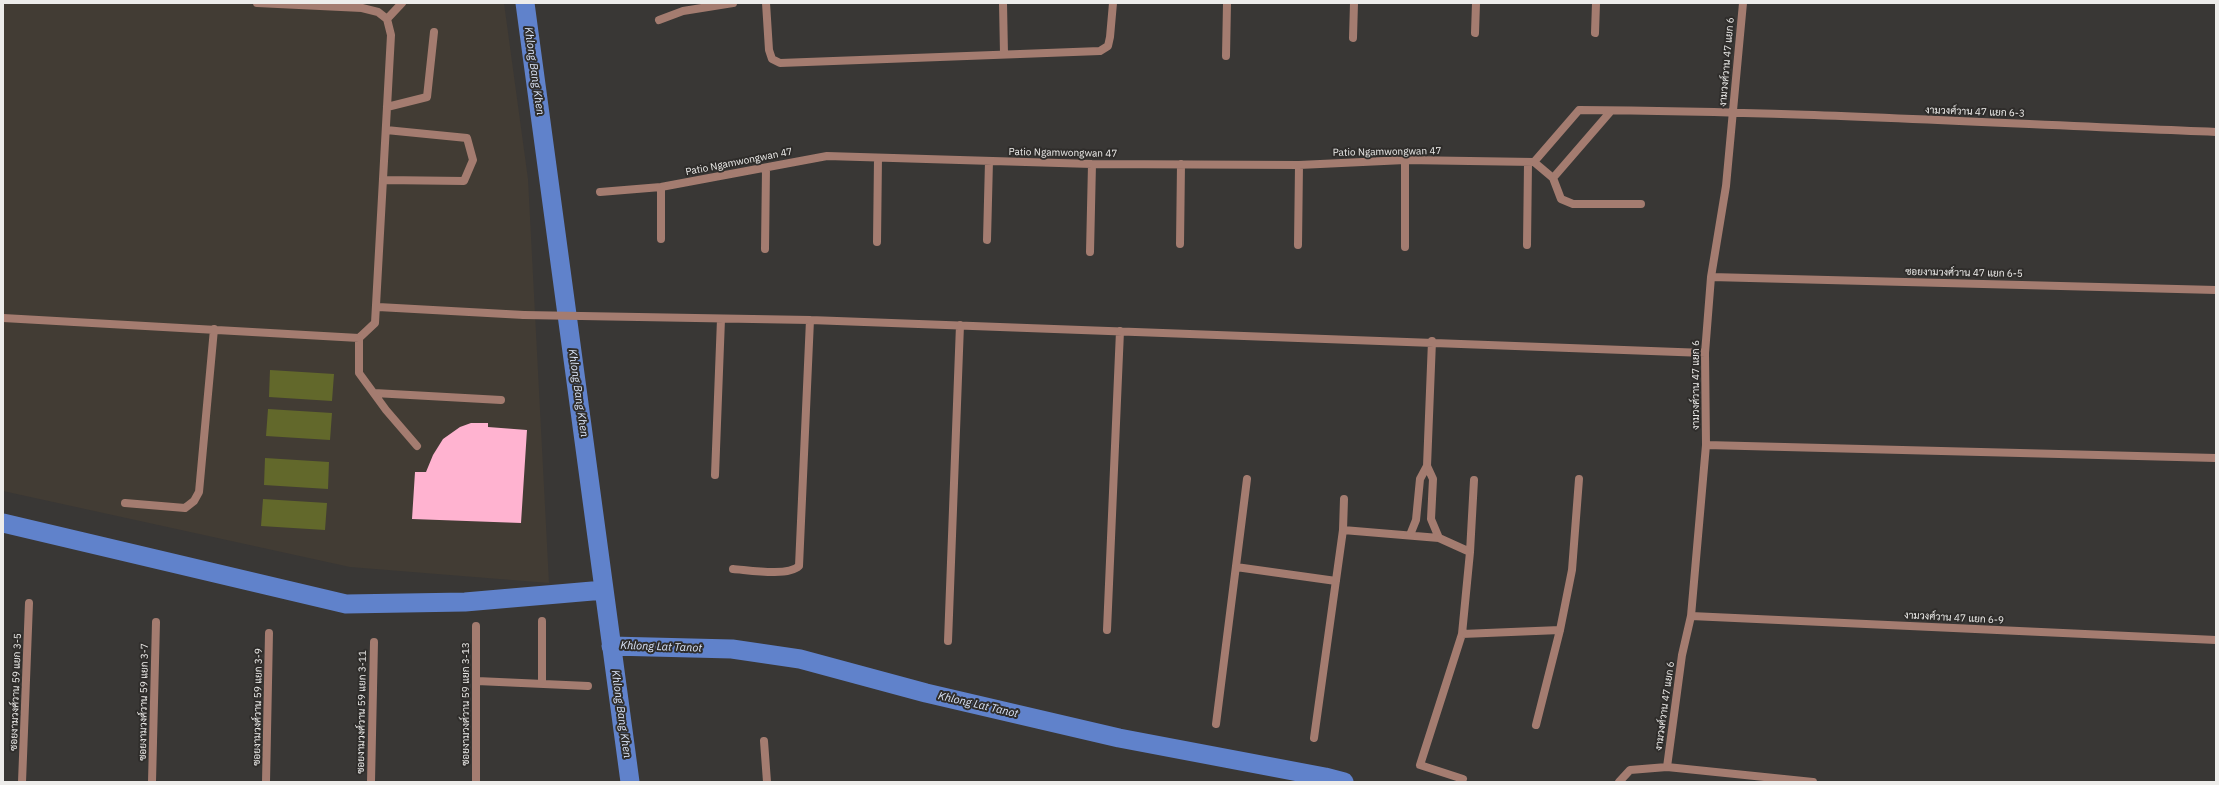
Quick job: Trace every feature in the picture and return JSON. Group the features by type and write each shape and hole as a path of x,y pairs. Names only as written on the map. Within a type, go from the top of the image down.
{"street":[{"path":"257,3 362,8 378,12 387,19 391,35 378,307 375,322 359,338 359,373 417,446"},
{"path":"387,19 402,3"},
{"path":"659,20 683,11 733,3"},
{"path":"766,3 769,50 772,59 780,63 954,58 1004,54 1100,51 1108,46 1113,3"},
{"path":"1004,3 1004,54"},
{"path":"1226,56 1227,3"},
{"path":"1353,38 1354,3"},
{"path":"1475,33 1476,3"},
{"path":"1595,33 1596,3"},
{"name":"งามวงศ์วาน 47 แยก 6","path":"1667,767 1682,655 1691,616 1706,445 1705,353 1711,277 1726,186 1743,3"},
{"path":"387,107 427,97 434,32"},
{"name":"งามวงศ์วาน 47 แยก 6-3","path":"1531,163 1579,110 1733,112 2216,132"},
{"path":"1552,178 1611,110"},
{"path":"383,180 464,181 473,160 467,138 386,130"},
{"name":"Patio Ngamwongwan 47","path":"600,192 661,187 826,156 1092,164 1300,165 1405,160 1531,163"},
{"path":"878,158 878,242"},
{"path":"1405,160 1405,247"},
{"path":"987,240 989,161"},
{"path":"1531,163 1552,178 1561,199 1573,204 1641,204"},
{"path":"1527,245 1531,163"},
{"path":"1090,252 1092,164"},
{"path":"1180,244 1181,164"},
{"path":"1298,246 1300,165"},
{"path":"765,249 766,168"},
{"path":"661,187 661,239"},
{"name":"ซอยงามวงศ์วาน 47 แยก 6-5","path":"1711,277 2216,290"},
{"path":"378,307 606,318 810,320 1432,341 1705,353"},
{"path":"3,318 359,338"},
{"path":"715,475 721,319"},
{"path":"732,569 784,572 795,570 799,566 810,320"},
{"path":"948,641 960,325"},
{"path":"125,503 185,508 194,501 199,492 214,329"},
{"path":"1107,630 1120,331"},
{"path":"1410,535 1416,520 1420,479 1427,466 1432,341"},
{"path":"374,393 501,400"},
{"path":"1706,445 2216,458"},
{"path":"1427,466 1433,479 1431,519 1439,538"},
{"path":"1216,724 1246,479"},
{"path":"1536,725 1560,630 1572,570 1579,479"},
{"path":"1464,779 1420,765 1462,634 1470,552 1474,480"},
{"path":"1314,738 1343,530 1344,499"},
{"path":"1343,530 1439,538 1470,552"},
{"path":"1236,567 1336,581"},
{"name":"ซอยงามวงศ์วาน 59 แยก 3-5","path":"22,782 29,603"},
{"name":"งามวงศ์วาน 47 แยก 6-9","path":"1691,616 2216,640"},
{"path":"542,621 542,684"},
{"name":"ซอยงามวงศ์วาน 59 แยก 3-7","path":"152,782 156,622"},
{"name":"ซอยงามวงศ์วาน 59 แยก 3-13","path":"476,626 478,681 476,782"},
{"path":"1462,634 1560,630"},
{"name":"ซอยงามวงศ์วาน 59 แยก 3-9","path":"266,782 269,633"},
{"name":"ซอยงามวงศ์วาน 59 แยก 3-11","path":"370,782 374,642"},
{"path":"478,681 588,686"},
{"path":"764,741 767,782"},
{"path":"1619,782 1630,770 1667,767 1780,781 1813,782"}],"shaded area":[{"path":"3,3 504,3 528,179 549,583 350,567 3,491"}],"green space":[{"path":"270,370 334,374 332,401 269,397"},
{"path":"268,409 332,413 330,440 266,436"},
{"path":"265,458 329,462 328,489 264,485"},
{"path":"263,499 327,503 325,530 261,526"}],"building":[{"path":"471,423 488,423 488,427 527,430 521,523 412,519 415,472 426,472 433,455 443,439 460,427"}],"waterway":[{"name":"Khlong Bang Khen","path":"525,3 630,782"},
{"path":"3,523 346,604 465,602 604,590"},
{"name":"Khlong Lat Tanot","path":"611,646 732,649 800,659 926,693 1119,738 1325,777 1344,782"}]}
